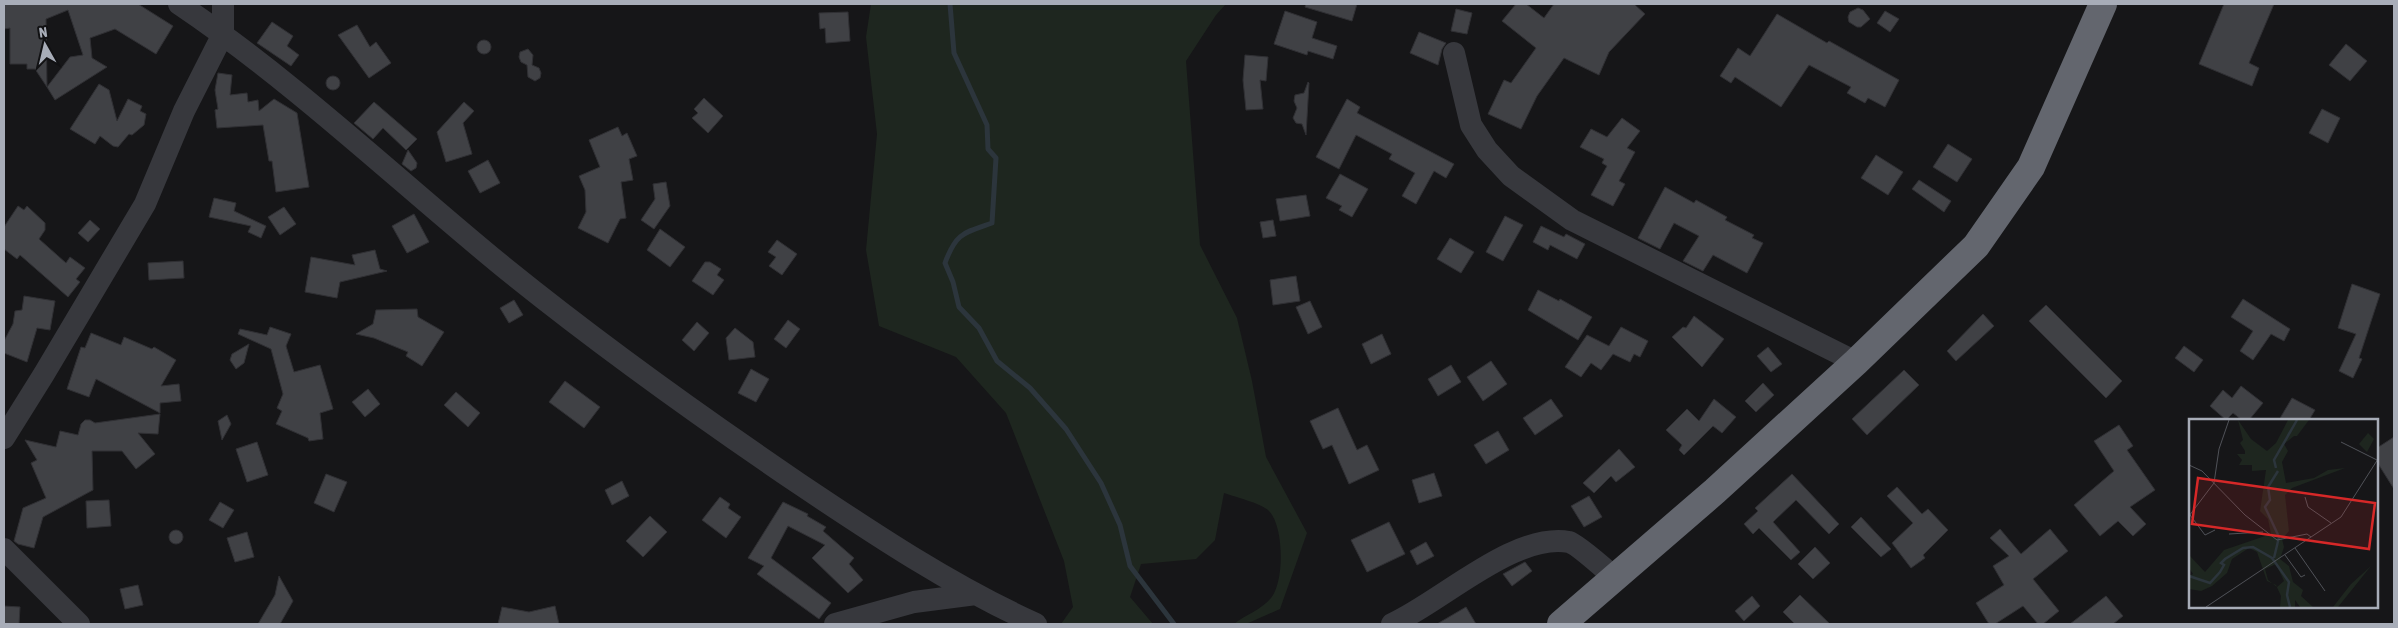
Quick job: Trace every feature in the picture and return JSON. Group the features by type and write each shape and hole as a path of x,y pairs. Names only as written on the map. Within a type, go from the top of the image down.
{"highway":[{"path":"1561,624 1614,576 1715,491 1856,362 1976,246 2030,167 2103,4"}],"street":[{"path":"179,4 223,34 331,120 506,269 689,410 879,537 1004,610 1036,624"},
{"path":"4,438 145,204 184,112 223,34 223,4"},
{"path":"1454,53 1471,125 1487,150 1511,176 1572,220 1856,362"},
{"path":"1392,624 1410,616 1505,555 1545,542 1570,542 1614,576"},
{"path":"4,549 79,624"},
{"path":"835,624 914,602 976,594"}],"shaded area":[{"path":"871,4 1226,4 1216,15 1186,61 1200,245 1237,318 1252,381 1266,457 1307,533 1280,609 1246,624 1234,624 1263,606 1271,598 1276,590 1279,579 1281,553 1277,527 1268,510 1224,493 1215,540 1196,559 1141,564 1130,597 1153,624 1061,624 1073,607 1064,561 1006,413 956,357 879,326 866,250 877,134 866,37"}],"building":[{"path":"4,4 138,4 173,26 156,54 115,29 90,38 92,58 107,67 55,100 35,69 27,69 27,64 10,64 10,28 4,29","holes":["68,10 83,55 70,57 47,87 46,19"]},
{"path":"1306,4 1357,4 1352,21 1305,7"},
{"path":"1516,4 1526,4 1544,18 1554,4 1634,4 1645,14 1609,52 1599,75 1564,58 1537,96 1521,129 1488,114 1504,80 1511,83 1536,48 1502,21"},
{"path":"2224,4 2274,4 2249,63 2259,68 2252,86 2199,64"},
{"path":"1858,8 1863,10 1870,19 1861,27 1857,27 1849,22 1848,17 1850,12"},
{"path":"1456,9 1472,13 1467,34 1451,31"},
{"path":"1285,11 1317,22 1312,38 1337,46 1333,59 1308,51 1307,55 1274,44"},
{"path":"1885,11 1899,19 1890,32 1877,23"},
{"path":"848,12 850,41 826,43 825,28 820,29 819,13"},
{"path":"1777,14 1827,43 1829,41 1899,80 1885,107 1868,98 1865,103 1847,93 1851,87 1809,65 1781,107 1735,77 1731,83 1720,76 1738,48 1750,56"},
{"path":"272,22 293,36 287,46 299,55 291,66 257,43"},
{"path":"357,25 370,47 376,42 391,63 369,78 338,35"},
{"path":"1419,32 1446,43 1442,49 1438,65 1410,53"},
{"path":"481,40 487,40 491,47 487,54 481,54 477,50 477,44"},
{"path":"2346,44 2367,61 2350,81 2329,65"},
{"path":"528,49 533,55 532,65 539,68 541,73 540,78 535,81 528,77 527,65 521,62 519,57 520,52"},
{"path":"1245,55 1268,57 1266,81 1260,80 1263,109 1246,110 1243,80"},
{"path":"218,73 232,75 230,95 247,93 248,102 258,100 259,111 274,99 297,113 309,187 276,192 272,161 269,161 263,125 217,128 215,110 218,109 215,90"},
{"path":"330,76 336,76 340,83 336,90 330,90 326,86 326,80"},
{"path":"1308,82 1306,135 1302,124 1296,123 1293,118 1297,108 1294,101 1295,95 1304,93"},
{"path":"99,84 109,90 117,121 128,99 142,106 140,111 146,114 144,125 132,135 129,134 118,147 113,146 100,136 95,144 70,129"},
{"path":"704,98 723,116 708,133 692,118 698,113 694,109"},
{"path":"1347,99 1360,107 1357,113 1454,164 1446,178 1434,171 1416,204 1402,196 1415,173 1389,159 1392,154 1356,135 1339,169 1316,157"},
{"path":"374,102 417,139 406,150 383,128 373,139 354,123"},
{"path":"464,102 474,111 463,123 472,154 446,162 437,132"},
{"path":"2322,109 2340,118 2328,143 2309,133"},
{"path":"1622,118 1640,131 1627,148 1635,152 1619,181 1625,184 1613,206 1591,195 1607,166 1602,163 1604,159 1580,147 1591,129 1607,137"},
{"path":"618,127 622,136 627,133 637,156 629,159 633,180 621,182 626,218 620,219 608,243 578,228 586,212 585,190 579,176 600,167 589,140"},
{"path":"1948,144 1972,159 1957,182 1933,167"},
{"path":"408,150 417,163 416,168 411,171 402,164"},
{"path":"1876,155 1903,172 1888,195 1861,178"},
{"path":"488,160 500,183 480,193 468,171"},
{"path":"1340,174 1368,189 1352,217 1339,210 1342,206 1326,198"},
{"path":"1919,180 1951,201 1944,212 1912,189"},
{"path":"666,182 670,206 654,229 641,220 655,199 653,184"},
{"path":"1665,187 1694,203 1696,200 1727,217 1725,220 1754,235 1752,238 1763,243 1747,273 1713,255 1703,271 1683,261 1699,236 1674,223 1660,249 1638,238"},
{"path":"1306,195 1310,216 1280,221 1276,199"},
{"path":"214,198 236,203 234,211 266,226 261,238 248,232 251,226 209,217"},
{"path":"18,206 24,210 27,206 45,223 45,230 39,239 66,263 70,257 85,268 76,279 80,282 68,297 20,255 17,259 4,249 4,227"},
{"path":"284,207 296,224 280,235 268,217"},
{"path":"414,214 429,242 407,253 392,226"},
{"path":"1505,216 1523,225 1503,261 1486,252"},
{"path":"90,220 100,229 88,242 78,233"},
{"path":"1273,220 1276,236 1263,238 1260,222"},
{"path":"1541,226 1564,237 1566,234 1585,244 1577,259 1550,245 1548,250 1533,242"},
{"path":"660,229 685,247 670,267 647,250"},
{"path":"1450,238 1474,252 1461,273 1437,259"},
{"path":"777,240 797,254 782,275 769,266 776,257 768,252"},
{"path":"375,250 380,269 387,271 340,282 337,298 305,292 311,257 355,265 352,255"},
{"path":"183,261 184,278 149,280 148,263"},
{"path":"705,262 710,262 721,269 717,275 724,280 713,295 692,281"},
{"path":"1296,276 1300,301 1273,305 1270,280"},
{"path":"2352,284 2380,294 2359,358 2362,359 2353,378 2339,371 2356,334 2338,328"},
{"path":"1538,290 1559,301 1560,299 1592,317 1578,340 1528,310"},
{"path":"24,296 55,301 50,330 37,328 27,362 4,353 4,341 13,324 15,311 22,310"},
{"path":"2243,299 2290,329 2284,341 2271,334 2253,360 2240,351 2253,331 2231,317"},
{"path":"514,300 523,315 509,323 500,308"},
{"path":"1310,301 1322,327 1308,334 1296,307"},
{"path":"2046,305 2122,381 2106,398 2029,321"},
{"path":"417,309 418,317 444,332 422,366 406,356 408,352 374,338 356,334 373,324 376,310"},
{"path":"1983,314 1994,326 1956,361 1947,351"},
{"path":"1694,316 1724,339 1702,367 1672,337 1683,327 1686,328"},
{"path":"788,320 800,329 786,348 774,339"},
{"path":"697,322 709,333 694,351 682,340"},
{"path":"270,327 291,334 286,346 294,372 320,365 333,409 320,413 323,439 309,441 308,438 276,424 282,411 277,408 283,394 271,349 238,334 240,329 267,335"},
{"path":"1621,327 1648,341 1640,357 1634,354 1630,362 1613,354 1601,370 1591,363 1581,377 1565,367 1587,335 1609,346"},
{"path":"735,328 753,342 755,357 729,360 726,338"},
{"path":"91,333 121,345 124,337 152,349 154,347 176,360 161,386 179,384 181,401 160,403 160,413 96,379 89,397 67,389 81,347 85,348"},
{"path":"1382,334 1391,354 1371,364 1362,344"},
{"path":"249,344 244,363 236,369 230,360 232,354"},
{"path":"2184,346 2203,360 2194,372 2175,358"},
{"path":"1768,347 1782,364 1771,372 1757,356"},
{"path":"1491,361 1507,384 1483,401 1467,377"},
{"path":"1451,365 1461,382 1438,396 1428,379"},
{"path":"751,369 769,379 756,402 738,393"},
{"path":"1904,370 1919,385 1867,435 1852,419"},
{"path":"565,381 600,407 584,428 549,402"},
{"path":"1763,383 1774,395 1756,412 1745,401"},
{"path":"2241,386 2263,403 2250,419 2241,419 2233,413 2225,419 2210,406 2223,390 2232,398"},
{"path":"368,389 380,404 365,417 352,402"},
{"path":"456,392 480,413 468,427 444,405"},
{"path":"2292,398 2315,410 2310,419 2280,419"},
{"path":"1551,399 1563,416 1535,435 1523,418"},
{"path":"1714,399 1736,417 1722,433 1713,426 1684,455 1679,450 1682,445 1666,430 1687,409 1699,421"},
{"path":"1338,408 1357,450 1367,445 1379,470 1349,484 1332,445 1323,449 1310,421"},
{"path":"160,414 158,434 138,433 155,454 136,469 122,451 92,451 93,490 43,517 34,548 18,544 14,541 23,508 46,498 31,463 37,460 25,440 56,447 60,431 78,435 81,424 85,420 95,423"},
{"path":"227,415 231,424 222,440 218,421"},
{"path":"2119,425 2133,446 2127,450 2155,490 2130,507 2146,524 2133,536 2118,521 2100,536 2074,505 2114,471 2094,441"},
{"path":"1498,431 1509,450 1486,464 1474,445"},
{"path":"2394,437 2394,489 2378,464 2378,447"},
{"path":"257,442 268,475 247,482 236,449"},
{"path":"1619,449 1635,467 1616,482 1611,476 1594,493 1583,483"},
{"path":"1434,473 1442,496 1419,503 1412,480"},
{"path":"326,474 347,482 334,512 314,503"},
{"path":"1792,474 1839,524 1829,534 1796,500 1773,522 1800,552 1791,560 1759,528 1753,534 1744,524 1758,511 1755,508"},
{"path":"622,481 629,496 612,505 605,490"},
{"path":"1897,487 1922,514 1928,509 1948,530 1923,555 1925,558 1911,568 1892,543 1913,523 1887,496"},
{"path":"1589,496 1602,517 1584,527 1571,506"},
{"path":"720,497 730,504 728,508 741,517 726,538 702,520"},
{"path":"109,500 111,526 87,528 86,501"},
{"path":"220,502 234,510 223,528 209,520"},
{"path":"783,502 808,514 807,516 826,527 823,531 854,558 849,564 863,580 848,593 812,558 825,545 788,526 771,558 831,603 819,619 757,574 764,566 748,558"},
{"path":"650,516 667,532 643,557 626,541"},
{"path":"1861,517 1891,549 1881,557 1851,527"},
{"path":"1389,522 1405,554 1367,572 1351,540"},
{"path":"2000,529 2021,554 2050,529 2068,551 2033,579 2059,611 2043,624 2038,624 2023,606 1995,624 1989,624 1976,603 2004,585 1993,566 2009,556 1990,538"},
{"path":"173,530 179,530 183,537 179,544 173,544 169,540 169,534"},
{"path":"247,532 254,557 235,562 227,538"},
{"path":"1426,542 1434,556 1417,565 1410,551"},
{"path":"1815,547 1830,563 1813,579 1798,564"},
{"path":"1525,562 1532,571 1512,586 1503,574"},
{"path":"279,576 293,601 280,624 258,624 275,595"},
{"path":"138,585 143,605 125,609 120,589"},
{"path":"1800,595 1830,624 1795,624 1783,612"},
{"path":"1752,596 1760,606 1744,621 1735,611"},
{"path":"2106,596 2123,616 2113,624 2070,624"},
{"path":"4,606 20,607 19,624 4,624"},
{"path":"555,606 559,624 498,624 502,607 529,612"},
{"path":"1466,607 1476,624 1437,624"}],"waterway":[{"path":"950,4 954,53 987,125 988,149 996,158 992,223 967,232 957,240 945,263 953,282 959,307 979,328 997,361 1030,388 1066,429 1101,483 1120,525 1130,566 1174,624"}]}
